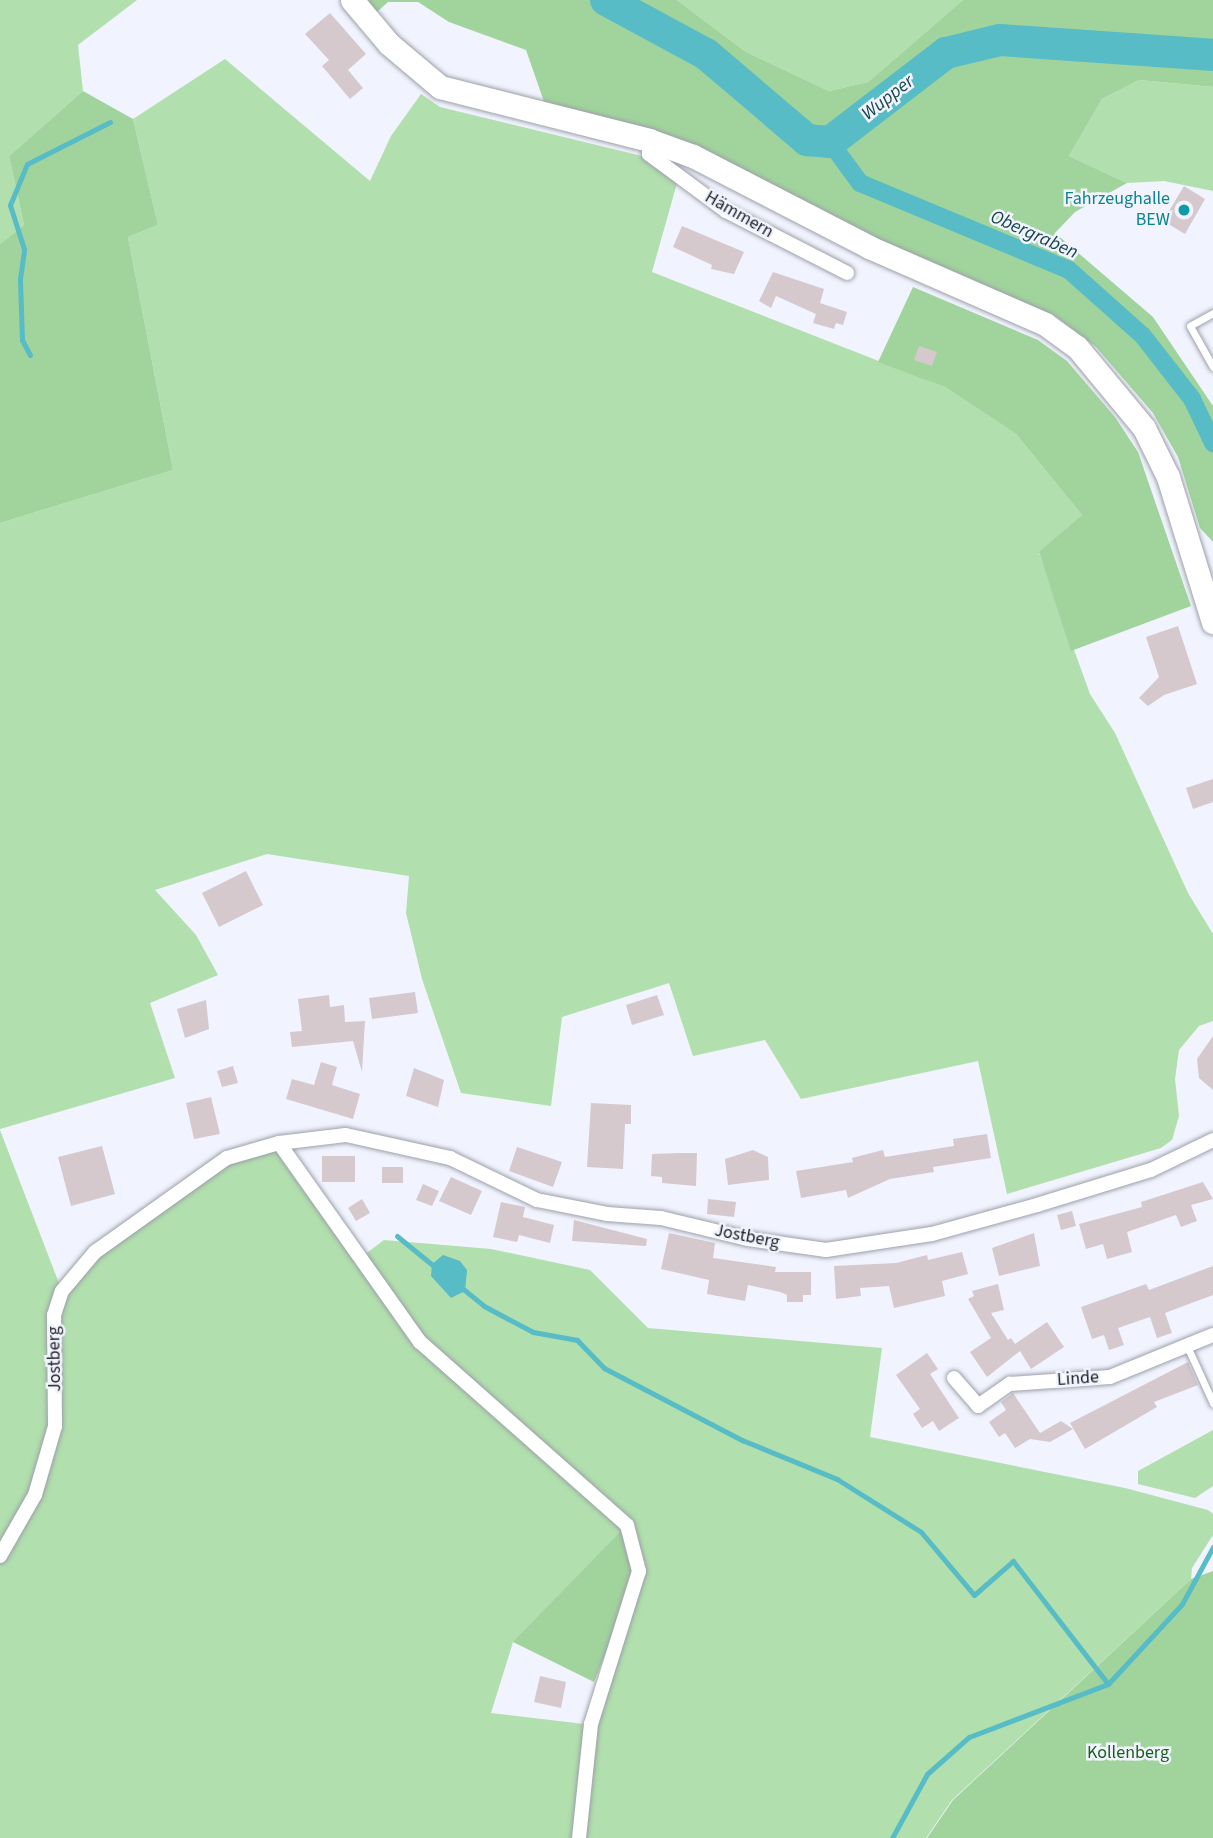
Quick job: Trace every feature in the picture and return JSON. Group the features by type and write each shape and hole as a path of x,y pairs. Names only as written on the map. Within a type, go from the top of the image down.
{"main road":[{"path":"352,0 389,44 440,87 649,140 694,156 937,279 1045,324 1077,347 1144,428 1168,477 1213,622"}],"street":[{"name":"Hämmern","path":"649,140 649,154 726,211 847,273"},
{"name":"Jostberg","path":"0,1556 35,1495 55,1426 54,1315 62,1291 95,1252 228,1158 279,1143 346,1135 450,1158 537,1200 607,1214 661,1218 748,1239 826,1250 932,1234 1037,1205 1151,1170 1213,1140"},
{"path":"279,1143 420,1342 627,1525 639,1571 591,1724 580,1831"},
{"name":"Linde","path":"954,1378 978,1406 1010,1384 1110,1377 1213,1335"}],"lane":[{"path":"1213,313 1190,326 1213,367"},
{"path":"1186,1344 1213,1403"}],"green space":[{"path":"0,0 137,0 78,45 83,91 9,156 24,225 0,244"},
{"path":"352,0 677,0 746,52 829,91 868,82 963,0 1213,0 1213,87 1139,80 1102,99 1069,156 1127,183 1075,212 1055,233 1153,317 1213,406 1213,542 1200,528 1178,457 1153,413 1096,347 1055,316 736,177 549,116 526,50 449,22 418,2 388,2 368,20"},
{"path":"677,0 963,0 868,82 829,91 746,52"},
{"path":"225,59 370,181 391,136 421,94 440,107 646,157 677,183 652,272 945,387 1016,434 1082,515 1039,553 1090,694 1115,733 1188,893 1213,934 1213,1021 1199,1026 1179,1050 1175,1079 1179,1116 1172,1140 1161,1148 1007,1194 978,1061 801,1099 765,1040 693,1056 669,983 562,1017 551,1106 461,1093 422,979 406,913 409,876 267,854 155,890 196,935 218,975 150,1003 175,1078 0,1129 0,523 173,470 128,237 158,225 133,119"},
{"path":"1139,80 1213,87 1213,191 1164,181 1127,183 1069,156 1102,99"},
{"path":"83,91 133,119 158,225 128,237 173,470 0,523 0,244 24,225 9,156"},
{"path":"913,287 1038,340 1067,361 1115,417 1138,452 1191,606 1071,651 1039,552 1082,515 1016,434 945,387 878,362"},
{"path":"0,1130 62,1291 95,1252 227,1158 279,1143 360,1258 384,1240 491,1249 590,1270 648,1328 882,1348 870,1437 1125,1488 1208,1510 1213,1514 1213,1535 1192,1568 1191,1579 952,1800 926,1838 0,1838","holes":["639,1571 597,1726 581,1816 584,1724 491,1713 513,1642"]},
{"path":"1213,1430 1213,1486 1195,1498 1138,1484 1138,1471"},
{"path":"627,1525 639,1571 594,1682 513,1642"},
{"name":"Kollenberg","path":"1213,1571 1213,1838 927,1838 953,1800 1191,1579"}],"water":[{"path":"443,1255 460,1261 467,1270 465,1291 451,1298 431,1276 432,1264"}],"building":[{"path":"330,13 366,54 348,70 363,88 350,99 322,66 329,60 305,34"},
{"name":"Fahrzeughalle BEW","path":"1184,186 1205,199 1185,234 1163,221"},
{"path":"682,226 744,252 734,274 711,269 712,265 673,247"},
{"path":"773,272 824,289 820,303 847,312 843,325 836,323 834,329 813,323 816,314 776,296 771,308 759,301"},
{"path":"919,346 937,352 932,366 914,360"},
{"path":"1178,626 1197,684 1164,695 1148,706 1139,698 1159,677 1146,637"},
{"path":"1213,779 1213,802 1193,809 1186,788"},
{"path":"246,871 263,905 219,927 202,893"},
{"path":"415,992 418,1013 372,1019 369,998"},
{"path":"329,995 330,1007 344,1005 345,1022 365,1021 362,1072 353,1041 292,1047 290,1032 302,1031 298,999"},
{"path":"657,995 664,1015 632,1025 626,1005"},
{"path":"206,1000 209,1029 185,1038 177,1009"},
{"path":"1213,1036 1213,1090 1199,1078 1197,1059"},
{"path":"321,1062 337,1067 332,1085 360,1094 353,1119 286,1099 292,1079 314,1085"},
{"path":"233,1066 238,1083 222,1087 217,1071"},
{"path":"414,1068 444,1080 438,1107 406,1096"},
{"path":"211,1097 220,1134 194,1139 186,1103"},
{"path":"591,1103 631,1105 631,1124 625,1124 623,1169 587,1167"},
{"path":"987,1134 991,1158 933,1167 934,1172 890,1179 848,1198 846,1190 801,1198 796,1171 853,1162 852,1158 883,1150 885,1157 954,1146 953,1139"},
{"path":"102,1146 115,1194 71,1206 58,1157"},
{"path":"517,1147 562,1162 553,1187 509,1171"},
{"path":"753,1150 768,1157 769,1180 728,1185 725,1159"},
{"path":"697,1153 696,1186 662,1183 662,1177 651,1176 652,1154"},
{"path":"322,1156 355,1156 355,1182 322,1182"},
{"path":"382,1167 403,1167 403,1183 382,1183"},
{"path":"451,1177 482,1191 471,1215 439,1201"},
{"path":"1203,1182 1213,1199 1191,1205 1197,1221 1181,1227 1176,1215 1127,1232 1132,1252 1107,1259 1103,1244 1086,1249 1079,1224 1142,1207 1141,1202"},
{"path":"423,1184 439,1191 432,1206 416,1200"},
{"path":"362,1199 370,1213 356,1221 348,1208"},
{"path":"708,1199 736,1202 734,1217 707,1214"},
{"path":"501,1202 525,1207 523,1217 554,1225 550,1243 519,1235 517,1242 493,1237"},
{"path":"1072,1211 1076,1226 1061,1230 1057,1215"},
{"path":"574,1220 647,1239 646,1246 572,1241"},
{"path":"669,1233 715,1243 713,1258 776,1267 775,1272 811,1272 811,1295 803,1295 803,1302 787,1302 787,1295 748,1285 745,1301 707,1294 709,1280 661,1269"},
{"path":"1034,1233 1040,1266 999,1276 992,1248"},
{"path":"962,1252 968,1274 942,1281 945,1296 894,1308 889,1286 860,1288 861,1296 836,1299 834,1266 896,1263 927,1255 928,1260"},
{"path":"1213,1266 1213,1295 1165,1313 1172,1333 1157,1338 1150,1317 1118,1328 1124,1345 1109,1350 1104,1335 1092,1339 1081,1307 1146,1284 1149,1290"},
{"path":"998,1284 1004,1310 991,1313 1008,1340 1011,1338 1015,1344 1047,1322 1064,1347 1031,1369 1020,1351 987,1377 970,1352 991,1338 968,1299 974,1296 972,1291"},
{"path":"927,1353 938,1369 930,1374 959,1418 939,1431 933,1421 922,1428 913,1414 920,1409 896,1375"},
{"path":"1188,1362 1198,1385 1154,1402 1157,1407 1085,1449 1070,1423"},
{"path":"1013,1393 1040,1433 1061,1421 1073,1429 1050,1442 1030,1439 1015,1448 1005,1433 999,1437 989,1422 1006,1410 1001,1402"},
{"path":"540,1676 566,1682 561,1708 534,1702"}],"waterway":[{"name":"Wupper","path":"606,0 706,54 807,140 830,142 946,53 1000,40 1213,55"},
{"path":"30,355 22,340 20,279 24,249 10,205 27,164 110,122"},
{"name":"Obergraben","path":"830,142 860,183 1069,270 1143,336 1192,399 1213,443"},
{"path":"397,1236 435,1267"},
{"path":"462,1288 484,1306 533,1332 577,1340 604,1368 742,1440 837,1479 921,1532 974,1595 1013,1561 1108,1684"},
{"path":"892,1838 927,1774 969,1737 1108,1684 1182,1604 1213,1547"}],"place":[{"name":"Fahrzeughalle BEW","path":"1184,210"}]}
